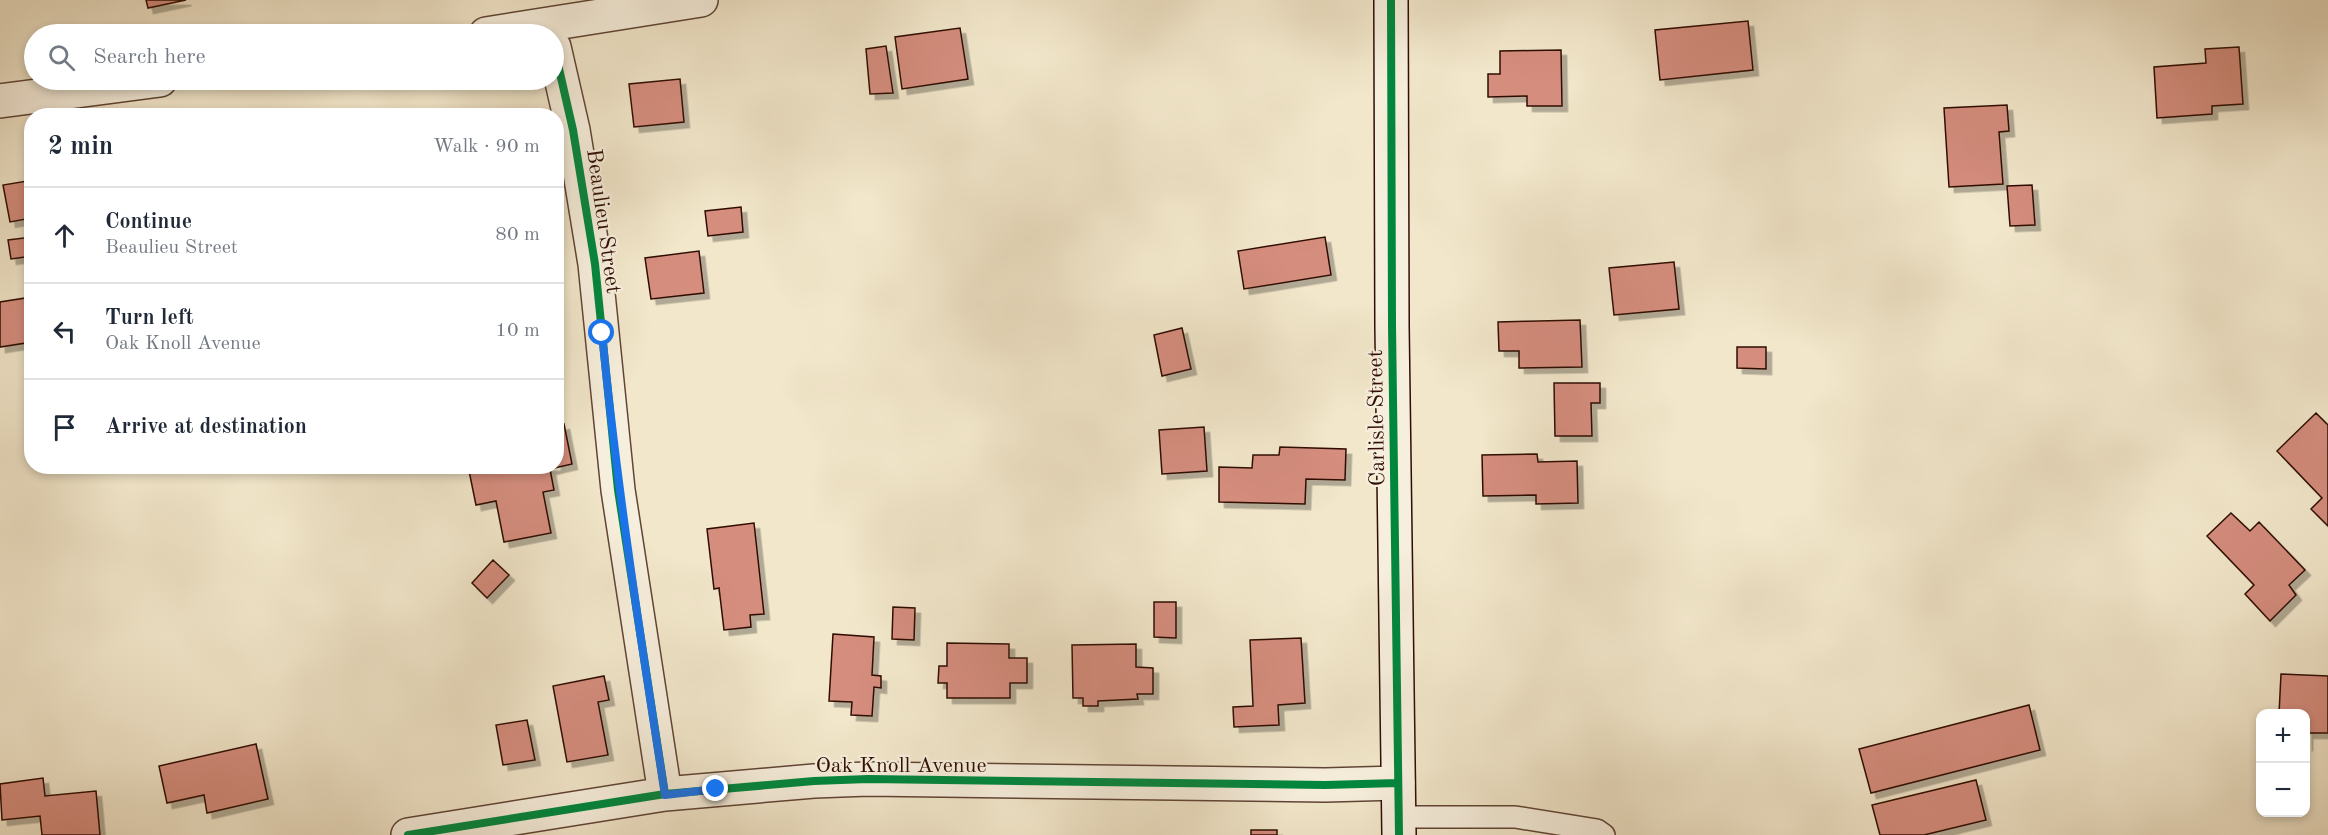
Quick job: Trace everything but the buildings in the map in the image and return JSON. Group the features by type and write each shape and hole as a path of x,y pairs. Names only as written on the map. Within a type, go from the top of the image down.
{"street":[{"path":"564,32 701,0"},
{"name":"Carlisle Street","path":"1391,0 1398,826"},
{"path":"0,101 84,90"},
{"name":"Beaulieu Street","path":"564,90 573,130 595,264 618,490 665,795"},
{"name":"Oak Knoll Avenue","path":"408,835 665,795 814,781 868,779 1325,785 1398,783"}],"lane":[{"path":"1398,826 1515,817 1597,830 1604,835"}],"cycle path":[{"path":"1391,0 1392,326 1399,835"},
{"path":"564,90 573,130 595,264 618,490 665,794"},
{"path":"408,835 665,794 814,781 868,779 1325,785 1398,783"}],"route":[{"path":"602,333 618,490 665,795 716,789"}]}
